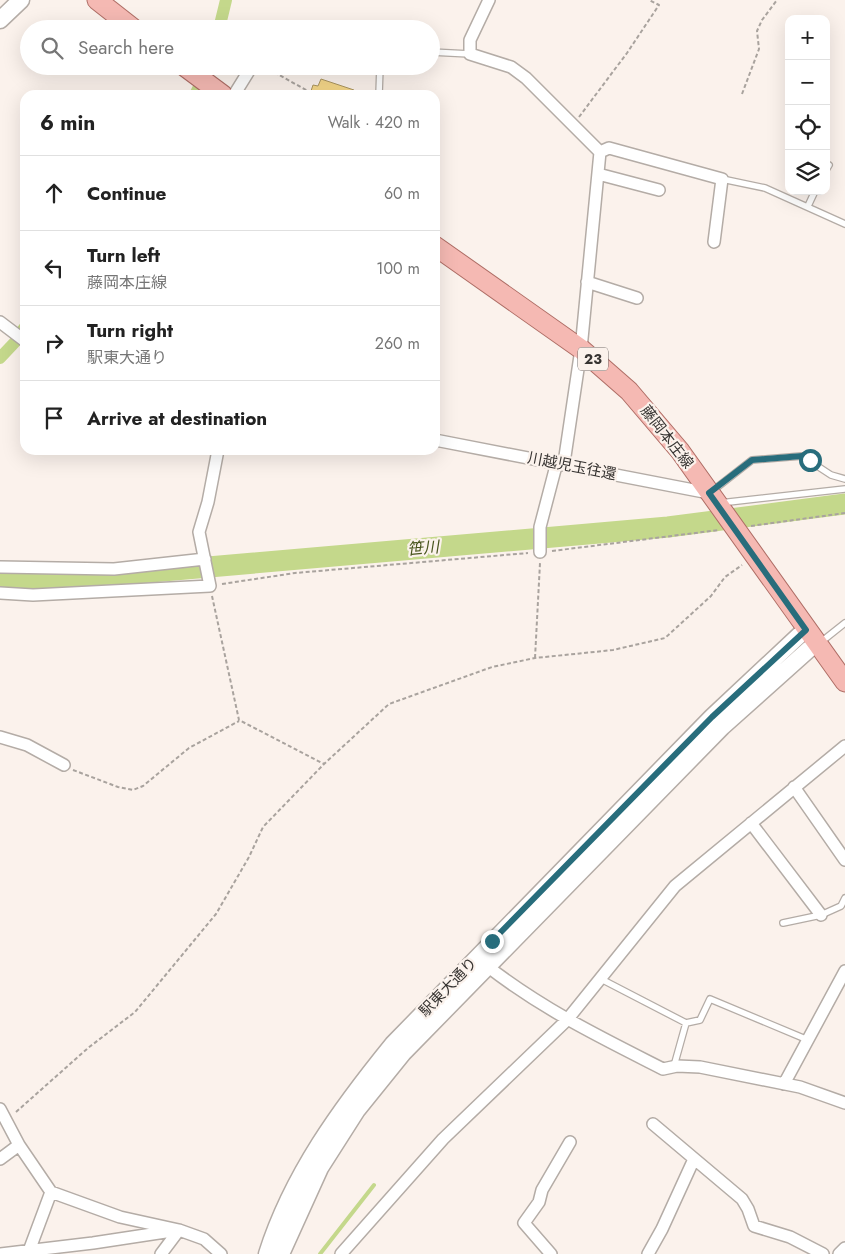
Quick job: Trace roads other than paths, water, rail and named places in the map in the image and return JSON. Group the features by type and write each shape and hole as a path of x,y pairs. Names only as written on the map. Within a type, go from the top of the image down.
{"main road":[{"path":"97,0 123,20"},
{"path":"196,75 216,90"},
{"name":"藤岡本庄線","path":"440,250 581,349 616,379 646,410 680,451 845,682"}],"street":[{"path":"0,20 20,0"},
{"path":"489,0 470,40 470,54 510,67 526,78 600,152 581,349 561,463 540,527 540,552"},
{"path":"237,90 246,75"},
{"path":"600,152 609,148 722,179 714,242"},
{"path":"598,174 659,190"},
{"path":"587,282 637,298"},
{"path":"0,322 20,337"},
{"name":"川越児玉往還","path":"440,441 561,463 715,501"},
{"path":"0,593 33,595 209,584 199,532 208,502 217,455"},
{"path":"0,567 114,569 205,559"},
{"name":"駅東大通り","path":"281,1254 320,1168 357,1110 403,1053 722,727 813,639"},
{"name":"駅東大通り","path":"267,1254 308,1161 346,1102 393,1044 712,717 813,639"},
{"path":"0,738 27,744 64,765"},
{"path":"341,1254 443,1139 567,1020 675,886 845,746"},
{"path":"794,787 845,860"},
{"path":"751,823 821,915"},
{"path":"487,966 524,994 567,1020 663,1069 674,1066 700,1067 784,1084 845,1103"},
{"path":"784,1084 845,971"},
{"path":"0,1109 20,1146 51,1192 120,1217 179,1230 204,1238 221,1254"},
{"path":"653,1124 742,1199 754,1226 790,1238 823,1254"},
{"path":"551,1254 524,1223 540,1202 542,1190 570,1142"},
{"path":"0,1158 20,1146"},
{"path":"648,1254 662,1230 694,1159"},
{"path":"29,1251 51,1192"},
{"path":"0,1254 92,1249 179,1230"},
{"path":"161,1254 179,1230"},
{"path":"839,1254 845,1248"}],"lane":[{"path":"440,52 470,54"},
{"path":"379,90 380,75"},
{"path":"722,179 765,188 845,224"},
{"path":"808,206 813,195"},
{"path":"715,501 752,460 802,456 831,475 845,479"},
{"path":"715,501 845,489"},
{"path":"813,639 845,623"},
{"path":"784,923 821,915 841,906 845,898"},
{"path":"600,979 686,1023 700,1020 710,1000 808,1040"},
{"path":"674,1066 686,1023"}],"waterway":[{"path":"221,20 226,0"},
{"path":"0,358 16,341"},
{"name":"笹川","path":"0,577 59,580 668,527 845,504"},
{"path":"320,1254 374,1185"}]}
